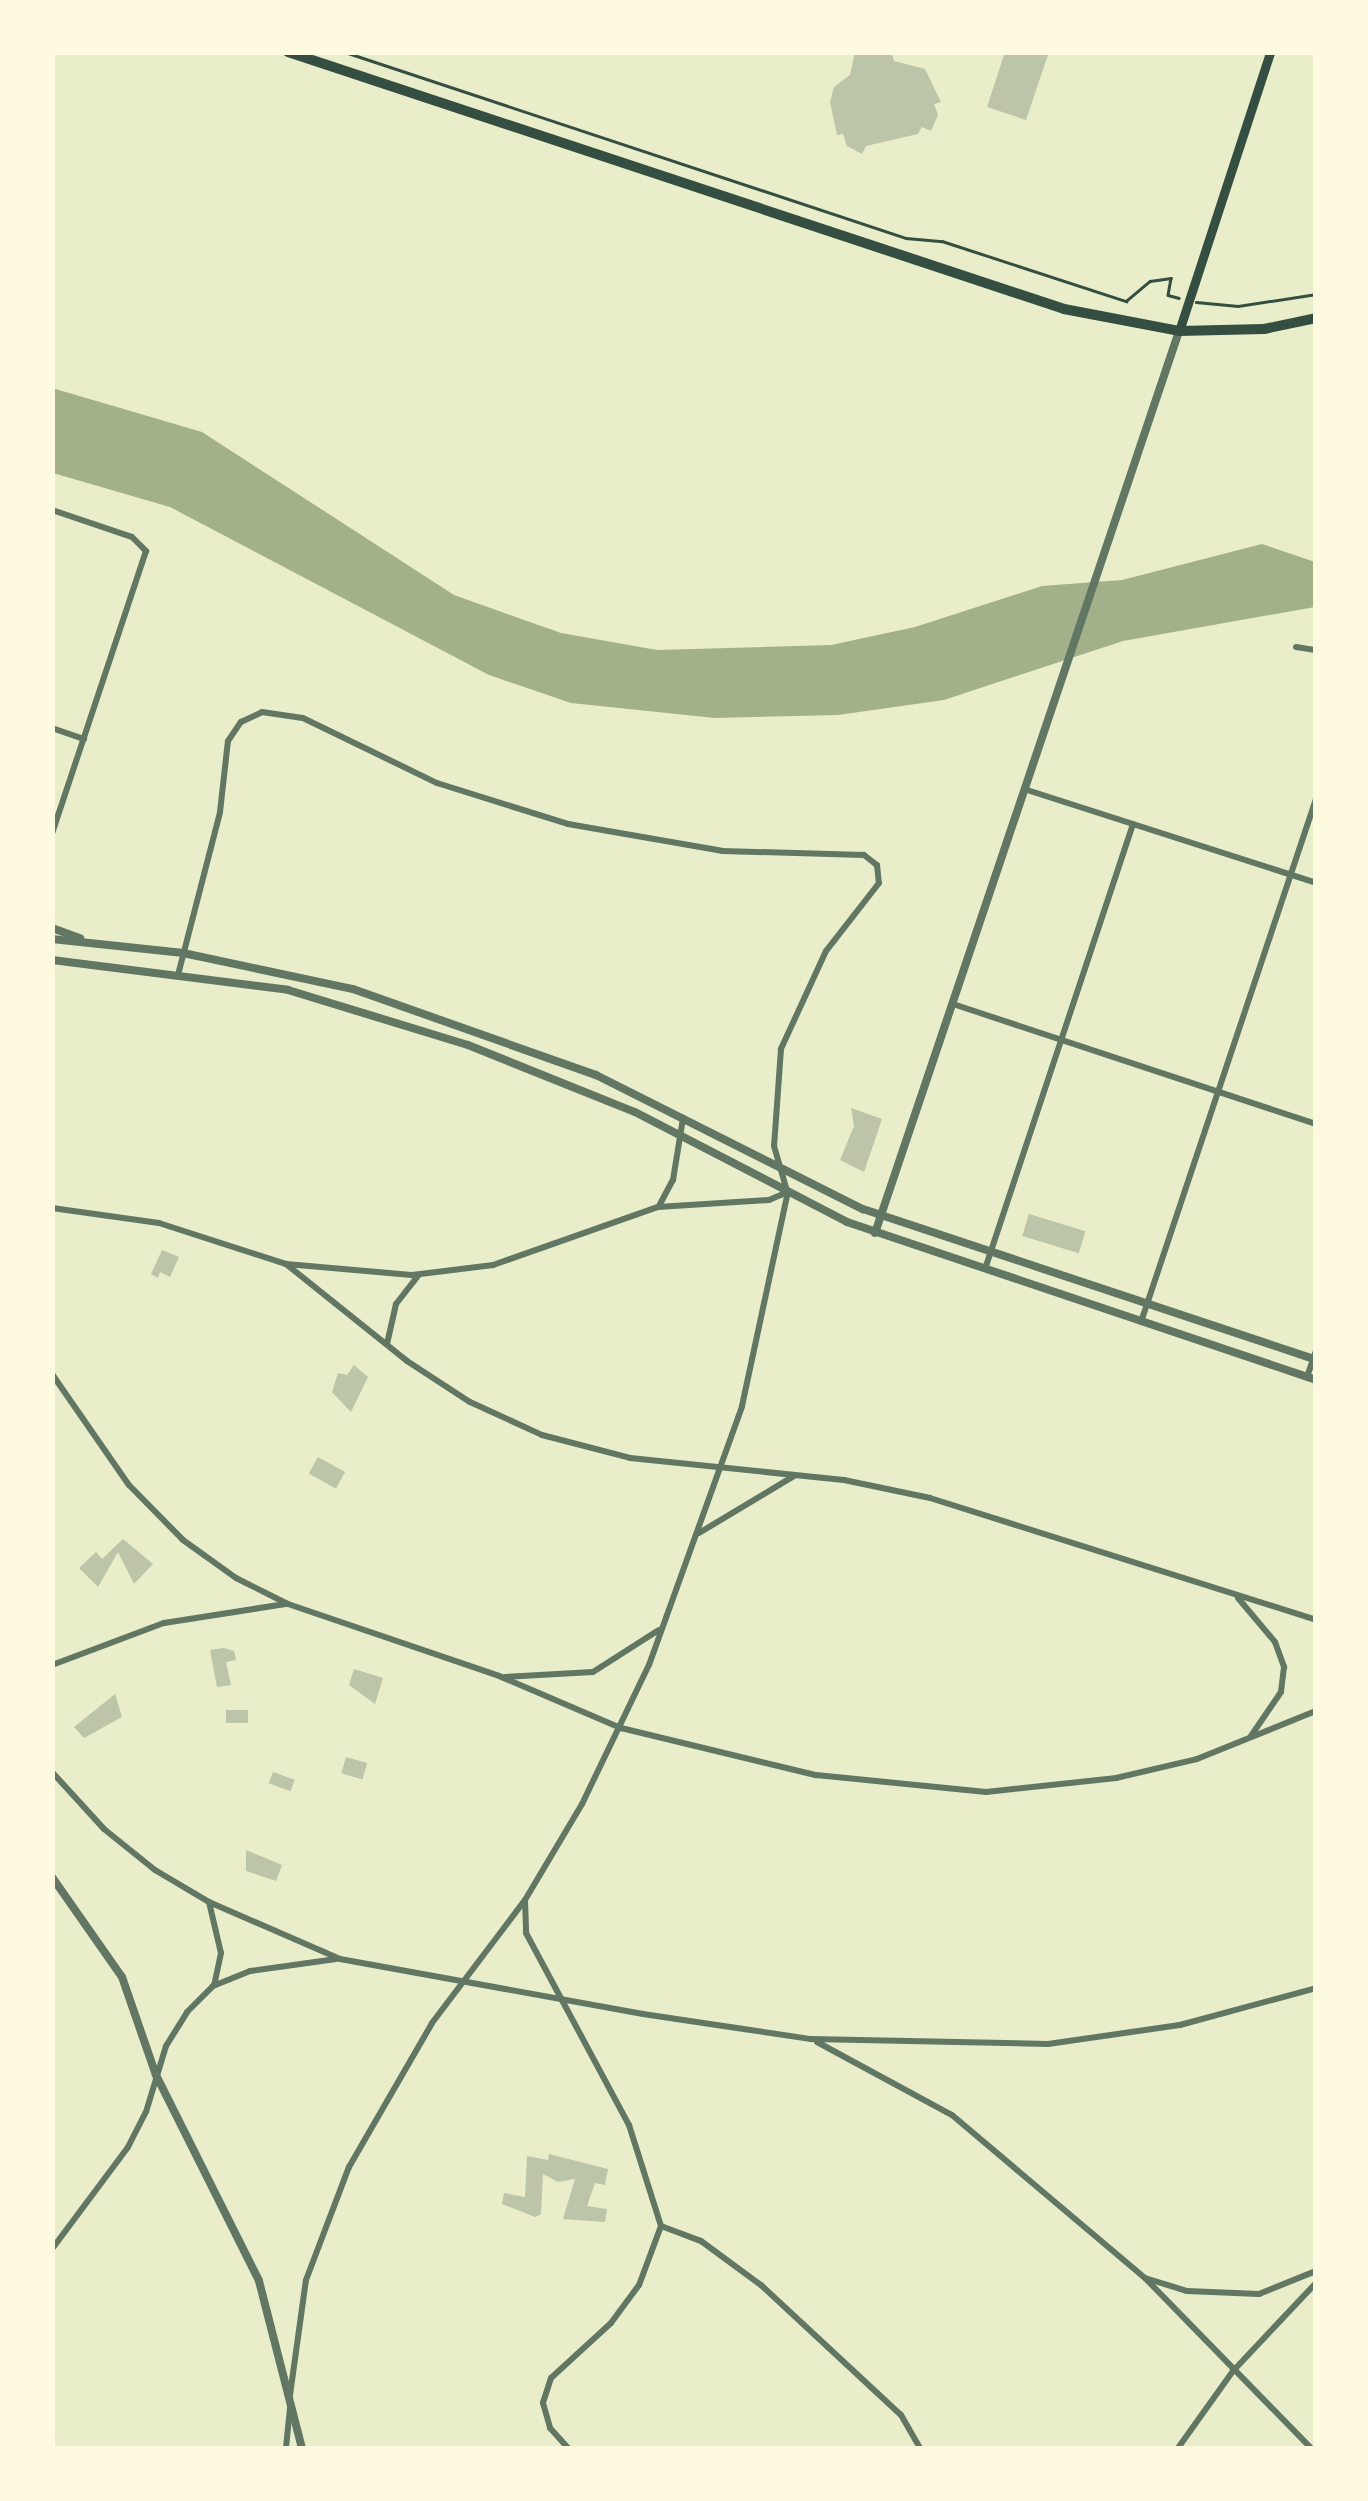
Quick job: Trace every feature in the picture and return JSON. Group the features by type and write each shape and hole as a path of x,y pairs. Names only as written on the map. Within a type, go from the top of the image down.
{"main road":[{"path":"288,52 1064,309 1178,330 1264,329 1316,318"},
{"path":"1178,330 1270,52"}],"street":[{"path":"875,1233 1178,330"},
{"path":"52,510 145,546 52,833"},
{"path":"1296,647 1316,650"},
{"path":"179,971 220,812 228,741 242,722 262,712 304,718 437,784 568,824 705,850 864,855 877,865 879,883 819,963 782,1049 776,1164 788,1192 722,1470 622,1728 524,1900 462,1979 394,2086 333,2202 295,2325 286,2448"},
{"path":"52,728 84,739"},
{"path":"1024,789 1316,883"},
{"path":"1141,1322 1316,799"},
{"path":"984,1270 1133,824"},
{"path":"52,928 94,943"},
{"path":"52,939 184,952 353,989 535,1050 683,1116 881,1216 1315,1357 1311,1378 875,1233 561,1080 431,1032 325,999 179,971 52,960"},
{"path":"953,1004 1316,1124"},
{"path":"658,1207 673,1180 683,1116"},
{"path":"52,1208 159,1222 286,1264 419,1275 493,1265 658,1207 769,1200 788,1192"},
{"path":"286,1264 387,1344 470,1402 542,1434 630,1458 795,1476 981,1511 1238,1598 1316,1620"},
{"path":"387,1344 392,1313 419,1275"},
{"path":"52,1374 129,1485 183,1540 288,1604 499,1676 622,1728 816,1775 986,1792 1116,1778 1247,1741 1316,1711"},
{"path":"698,1533 795,1476"},
{"path":"1238,1598 1275,1642 1284,1667 1276,1702 1247,1741"},
{"path":"52,1664 164,1623 288,1604"},
{"path":"499,1676 594,1672 663,1627"},
{"path":"52,1772 118,1841 209,1902 340,1959 560,1994 643,2014 811,2039 1048,2044 1180,2025 1316,1988"},
{"path":"52,1876 122,1977 156,2075 259,2281 302,2448"},
{"path":"524,1900 526,1933 629,2125 661,2226 639,2285 610,2323 551,2378 543,2403 550,2428 568,2448"},
{"path":"209,1902 221,1953 214,1986"},
{"path":"52,2249 128,2147 156,2075 187,2012 214,1986 250,1970 340,1959"},
{"path":"811,2039 952,2115 1145,2278 1311,2448"},
{"path":"661,2226 701,2242 761,2285 901,2415 920,2448"},
{"path":"1145,2278 1187,2290 1259,2294 1316,2271"},
{"path":"1178,2448 1233,2372 1316,2283"}],"path":[{"path":"345,52 906,238 942,241 1126,301 1150,280 1171,278 1168,295"},
{"path":"1212,306 1316,294"}],"shaded area":[{"path":"52,388 202,432 454,595 561,633 657,650 831,645 915,627 1042,586 1122,580 1262,544 1315,562 1315,607 1123,641 944,700 838,715 715,718 571,703 489,675 170,507 53,473"}],"building":[{"path":"855,52 892,53 894,61 925,69 941,102 934,104 938,115 931,131 922,127 918,134 866,146 862,154 847,146 843,134 837,135 830,102 834,87 850,75"},
{"path":"1005,52 1049,52 1026,120 987,107"},
{"path":"851,1108 882,1119 864,1172 840,1160 854,1126"},
{"path":"1029,1214 1085,1231 1079,1253 1022,1236"},
{"path":"162,1250 179,1257 170,1277 160,1272 158,1278 151,1274"},
{"path":"354,1365 368,1377 351,1412 332,1392 338,1373 347,1375"},
{"path":"318,1457 345,1472 336,1489 309,1474"},
{"path":"123,1539 153,1564 134,1584 118,1552 98,1587 79,1568 96,1552 102,1559"},
{"path":"210,1650 234,1651 236,1660 226,1662 231,1685 217,1687"},
{"path":"354,1669 383,1678 375,1704 349,1685"},
{"path":"115,1694 122,1717 84,1738 74,1727"},
{"path":"226,1710 248,1710 248,1723 226,1723"},
{"path":"346,1757 367,1763 362,1779 341,1773"},
{"path":"273,1772 295,1780 291,1791 269,1783"},
{"path":"246,1850 282,1865 276,1881 246,1871"},
{"path":"549,2154 608,2169 605,2185 595,2183 587,2206 607,2209 605,2222 563,2219 575,2179 558,2182 543,2174 541,2214 535,2217 502,2204 504,2193 525,2197 527,2156 548,2160"}]}
